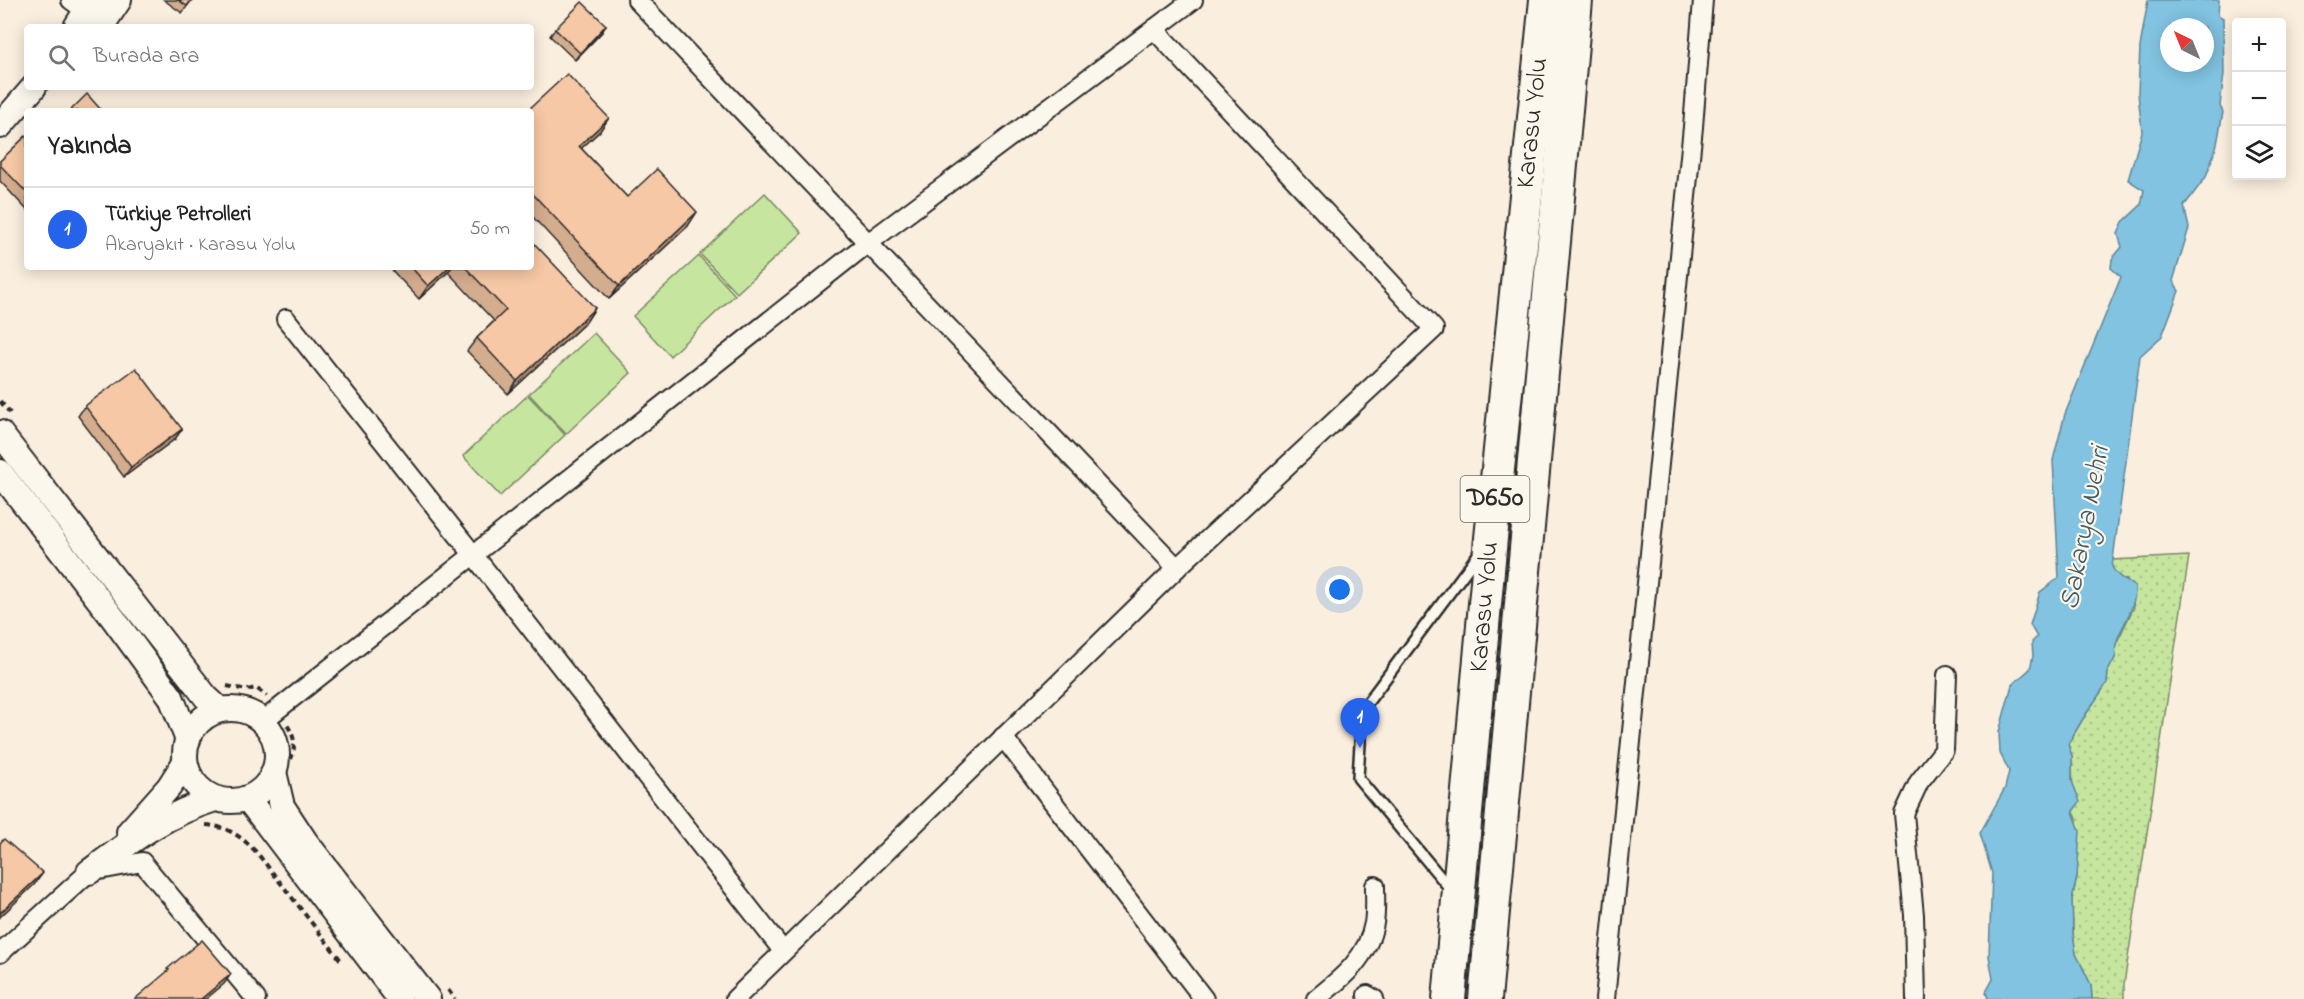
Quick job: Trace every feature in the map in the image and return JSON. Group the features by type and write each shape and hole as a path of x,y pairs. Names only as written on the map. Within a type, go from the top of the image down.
{"highway":[{"name":"Karasu Yolu","path":"1449,999 1491,538 1546,0"},
{"path":"1485,999 1576,0"}],"main road":[{"path":"86,13 120,0"},
{"path":"0,126 31,90"},
{"path":"35,108 51,90"},
{"path":"0,144 24,119"},
{"path":"0,432 206,697 220,710"},
{"path":"0,472 171,697 186,751 189,776 197,787 215,799 226,802 247,798 263,788 282,767"},
{"path":"89,872 141,821 169,787 200,720 220,710 241,710 263,721 270,729 282,767 282,806 305,841 438,994"},
{"path":"247,798 400,999"},
{"path":"89,872 147,829 186,808 215,799"}],"street":[{"path":"637,0 1177,568"},
{"path":"263,721 868,243 1193,0"},
{"path":"1605,999 1693,127 1703,0"},
{"path":"735,999 1177,568 1434,330 1154,29"},
{"path":"286,319 783,951"},
{"path":"1916,999 1914,915 1904,814 1919,782 1944,750 1947,675"},
{"path":"1004,737 1204,999"},
{"path":"0,953 89,872 142,862 256,999"},
{"path":"1317,999 1351,971 1366,949 1374,923 1375,886"}],"lane":[{"path":"1458,899 1358,778 1362,710 1491,538"}],"path":[{"path":"282,767 294,750 294,737 290,730"},
{"path":"198,826 209,825 228,829 243,837 349,971"},
{"path":"438,994 455,999"}],"green space":[{"path":"765,193 802,233 737,293 700,254"},
{"path":"699,256 735,295 670,356 633,316"},
{"path":"594,333 631,373 566,434 529,394"},
{"path":"528,395 565,435 500,496 463,456"},
{"path":"2189,556 2124,984 2124,999 2092,999 2091,985 2076,954 2073,933 2072,899 2077,877 2077,818 2073,811 2072,756 2068,744 2107,683 2108,671 2116,656 2114,648 2134,607 2127,580 2115,573 2112,560"}],"water":[{"name":"Sakarya Nehri","path":"2148,0 2219,0 2218,15 2223,18 2224,74 2220,106 2223,112 2217,144 2206,177 2184,206 2189,228 2173,281 2179,291 2162,336 2140,356 2112,567 2135,587 2135,597 2117,640 2116,656 2108,671 2107,683 2068,744 2072,756 2072,781 2080,802 2073,811 2080,831 2077,877 2072,899 2073,933 2076,954 2091,985 2092,999 1988,999 1986,992 1993,979 1989,956 1992,873 1980,833 2005,788 2009,771 2000,753 1999,732 2012,685 2030,669 2033,656 2032,642 2037,637 2030,625 2040,592 2059,578 2053,460 2065,414 2121,277 2111,268 2112,259 2122,247 2118,234 2123,222 2141,205 2144,190 2128,180 2142,132 2138,93 2140,47"}],"building":[{"path":"178,0 191,0 187,6"},
{"path":"582,2 606,25 580,53 555,29"},
{"path":"567,74 609,118 579,146 627,197 657,169 697,212 619,286 534,195 534,108 530,108"},
{"path":"87,94 99,108 73,108"},
{"path":"24,138 24,190 0,165 0,161"},
{"path":"534,243 595,308 517,381 477,338 506,310 468,270 534,270"},
{"path":"414,270 446,270 428,286"},
{"path":"136,368 182,429 131,467 85,406"},
{"path":"4,839 43,873 0,913 0,843"},
{"path":"202,940 231,974 201,999 135,999 169,970 167,969"}],"place":[{"name":"Türkiye Petrolleri","path":"1360,748"}]}
